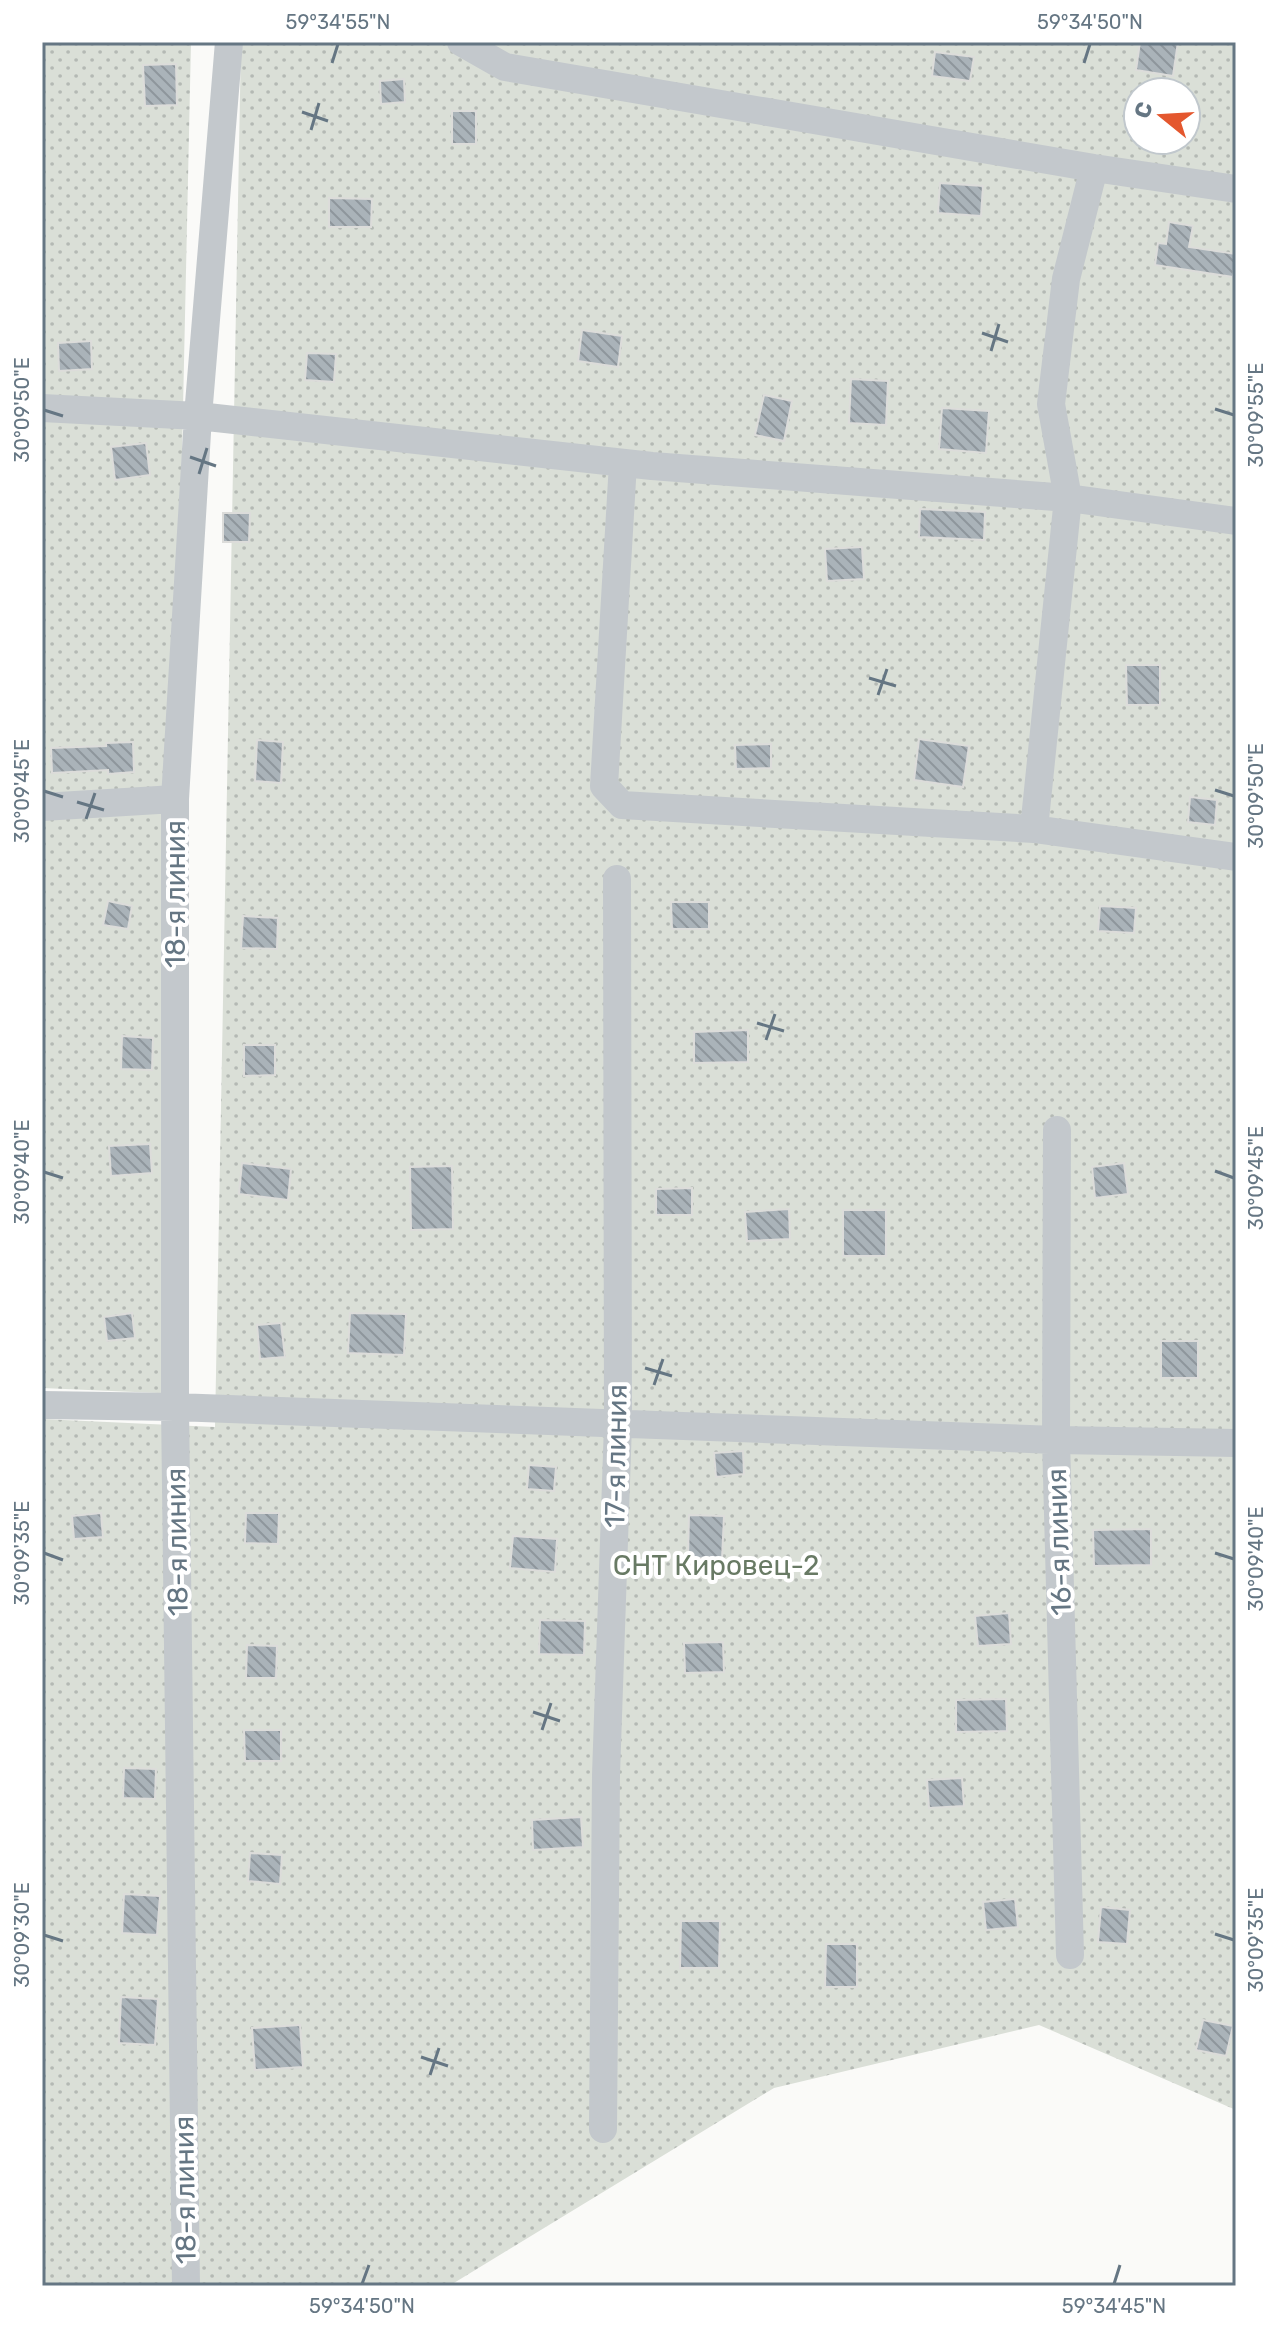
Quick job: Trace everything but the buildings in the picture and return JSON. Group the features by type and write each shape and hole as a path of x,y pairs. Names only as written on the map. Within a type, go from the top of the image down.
{"street":[{"name":"18-я линия","path":"186,2286 175,1407 175,799 198,416 229,42"},
{"path":"461,42 505,67 1094,168 1236,189"},
{"path":"1034,829 1068,498 1051,404 1066,279 1094,168"},
{"path":"42,408 198,416 623,463 1068,498 1236,521"},
{"path":"623,463 604,786 622,805 1034,829 1236,857"},
{"path":"42,807 175,799"},
{"name":"17-я линия","path":"603,2129 606,1775 618,1424 617,879"},
{"name":"16-я линия","path":"1057,1130 1056,1440 1070,1955"},
{"path":"42,1405 175,1407 1056,1440 1236,1443"}],"green space":[{"path":"42,42 191,42 175,774 181,1394 42,1388"},
{"name":"СНТ Кировец-2","path":"241,42 1236,42 1236,2110 1039,2025 774,2088 449,2286 42,2286 42,1419 215,1427"}]}
